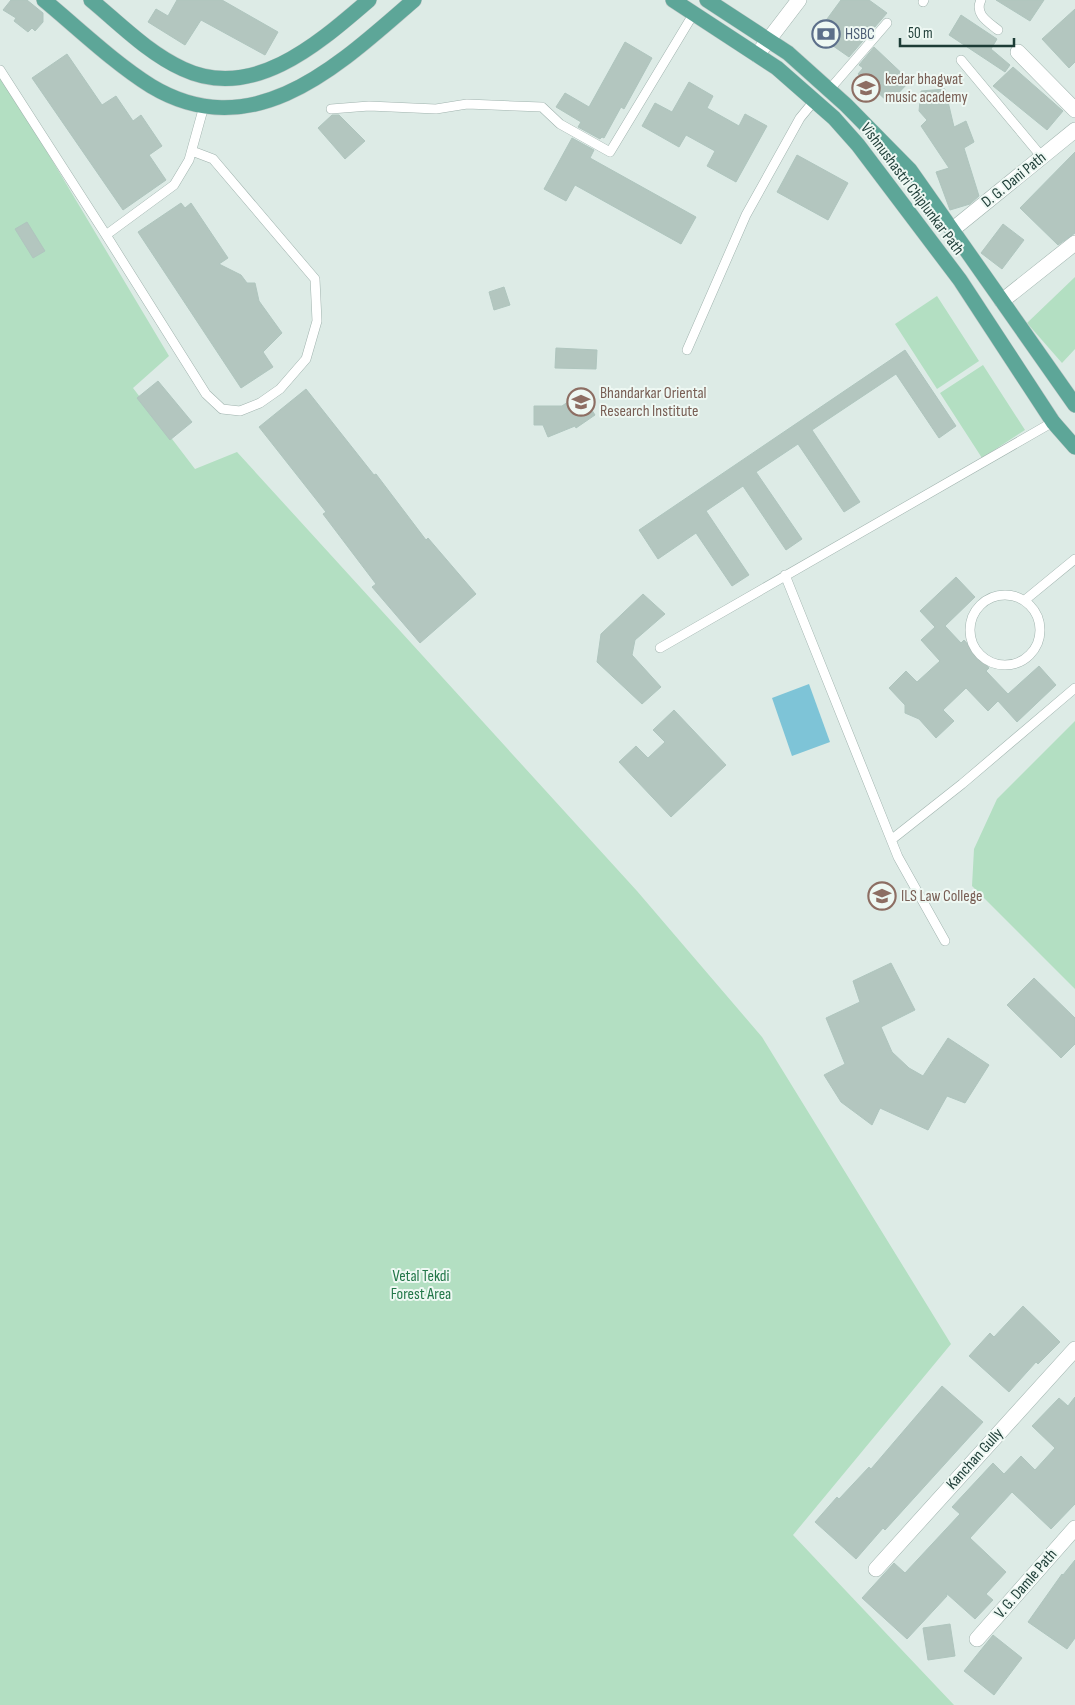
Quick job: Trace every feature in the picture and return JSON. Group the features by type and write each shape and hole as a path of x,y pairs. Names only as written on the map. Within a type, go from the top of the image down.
{"main road":[{"path":"44,0 151,86 172,97 204,106 244,106 278,98 305,86 348,57 414,0"},
{"path":"91,0 167,60 202,76 223,78 240,77 268,70 291,60 329,34 369,0"},
{"name":"Vishnushastri Chiplunkar Path","path":"673,0 777,68 814,100 858,145 960,280 1053,422 1075,447"},
{"name":"Vishnushastri Chiplunkar Path","path":"707,0 788,53 829,90 910,170 1075,405"}],"street":[{"path":"757,55 767,39 798,0"},
{"path":"1018,52 1075,110"},
{"name":"D. G. Dani Path","path":"952,230 1075,130"},
{"path":"1002,301 1075,243"},
{"name":"Kanchan Gully","path":"876,1568 1075,1349"},
{"name":"V. G. Damle Path","path":"977,1640 1075,1528"}],"lane":[{"path":"981,0 978,5 979,12 998,30"},
{"path":"331,109 369,106 436,109 467,104 542,107 560,124 610,152 694,13"},
{"path":"829,90 887,23"},
{"path":"961,60 1042,157"},
{"path":"0,70 206,394 222,409 240,411 260,403 280,389 306,359 317,320 315,279 213,159 192,151"},
{"path":"687,350 746,215 800,118 814,100"},
{"path":"106,236 174,185 192,151 204,106"},
{"path":"660,648 1053,422"},
{"path":"1025,600 1075,559"},
{"path":"785,575 898,857 945,941"},
{"path":"1002,595 1014,596 1025,600 1034,609 1039,620 1040,632 1037,644 1030,654 1020,661 1009,665 997,664 986,659 977,650 971,633 973,616 980,605 990,598 1002,595"},
{"path":"891,840 962,784 1075,688"}],"green space":[{"name":"Vetal Tekdi Forest Area","path":"0,73 169,356 133,388 195,469 237,452 637,891 762,1037 951,1344 793,1535 954,1705 0,1705"},
{"path":"1075,277 1075,349 1062,363 1027,323"},
{"path":"937,296 979,361 937,389 895,324"},
{"path":"983,365 1025,430 982,458 940,393"},
{"path":"1075,721 1075,989 972,886 974,849 997,799"}],"water":[{"path":"809,684 830,742 792,756 772,698"}],"building":[{"path":"11,0 27,0 43,13 43,22 35,31 32,28 28,32 14,21 16,18 3,10"},
{"path":"177,0 222,0 278,32 265,55 201,20 185,45 148,22 156,9 168,16"},
{"path":"841,0 869,0 887,13 849,57 816,34"},
{"path":"996,0 1044,0 1030,21"},
{"path":"1075,9 1075,62 1069,68 1042,39"},
{"path":"961,15 997,39 991,49 1010,65 1005,72 949,35"},
{"path":"625,42 652,58 624,109 621,107 604,138 600,139 578,127 581,122 556,107 565,93 589,107"},
{"path":"874,47 910,81 889,103 858,74 863,68 859,65"},
{"path":"67,54 102,105 116,96 133,121 141,115 162,146 149,155 166,180 123,210 32,78"},
{"path":"1013,67 1063,111 1047,130 993,86"},
{"path":"689,82 713,96 707,108 739,126 745,114 767,126 736,182 707,166 715,151 686,135 679,147 642,126 655,103 672,112"},
{"path":"945,89 954,127 966,121 974,142 964,148 979,196 970,204 950,210 936,172 949,168 921,126 927,120 919,111 921,91"},
{"path":"332,115 339,115 365,141 345,159 318,128"},
{"path":"572,138 594,150 590,158 696,217 681,244 575,185 566,201 544,189"},
{"path":"1075,152 1075,233 1058,245 1020,208"},
{"path":"797,155 848,183 828,220 777,192"},
{"path":"181,203 185,208 191,203 228,258 219,264 241,275 247,283 255,283 259,301 282,333 263,352 273,367 241,388 138,232"},
{"path":"27,222 45,251 33,258 15,229"},
{"path":"1003,224 1024,240 1002,269 981,253"},
{"path":"504,287 510,305 494,310 489,292"},
{"path":"556,348 597,350 596,369 555,368"},
{"path":"905,350 956,426 939,438 896,374 812,430 860,502 844,512 798,444 756,472 802,539 786,550 743,486 706,511 749,575 732,586 696,533 658,559 639,530"},
{"path":"158,381 192,422 170,440 137,398"},
{"path":"306,389 374,475 376,474 426,540 428,538 476,594 420,643 372,587 376,584 323,514 326,512 259,427"},
{"path":"581,393 595,415 576,428 575,426 548,437 543,425 534,425 534,406 562,406"},
{"path":"956,577 975,597 945,626 961,643 964,640 989,668 986,671 1008,694 1039,666 1056,685 1017,722 998,701 988,711 966,688 943,710 954,721 936,738 919,719 905,713 905,705 889,688 906,671 917,682 940,661 921,640 935,627 920,611"},
{"path":"643,594 665,614 635,640 632,655 661,687 642,704 597,662 601,634"},
{"path":"674,710 726,765 671,817 619,762 636,746 648,758 665,742 653,730"},
{"path":"891,963 915,1010 881,1027 892,1052 909,1068 923,1076 948,1038 989,1065 965,1103 947,1096 928,1130 880,1108 872,1125 841,1102 824,1075 845,1064 826,1018 860,1002 853,981"},
{"path":"1034,978 1075,1018 1075,1044 1061,1058 1007,1005"},
{"path":"1023,1306 1060,1342 1038,1364 1036,1362 1009,1392 969,1356 990,1333 994,1337"},
{"path":"942,1386 983,1422 885,1530 883,1528 856,1559 815,1522 837,1497 839,1499 869,1467 871,1469"},
{"path":"1075,1397 1075,1504 1051,1529 1012,1492 970,1538 1006,1572 986,1594 993,1600 975,1619 946,1593 947,1596 907,1639 862,1598 894,1563 905,1573 960,1514 952,1507 993,1463 1004,1474 1021,1456 1035,1470 1055,1448 1032,1426 1059,1398 1068,1406"},
{"path":"1075,1560 1075,1638 1067,1649 1028,1622 1062,1574"},
{"path":"950,1624 955,1656 928,1660 923,1628"},
{"path":"993,1635 1022,1658 994,1695 964,1671"}],"place":[{"name":"HSBC","path":"826,34"},
{"name":"kedar bhagwat music academy","path":"866,88"},
{"name":"Bhandarkar Oriental Research Institute","path":"581,402"},
{"name":"ILS Law College","path":"882,896"}]}
